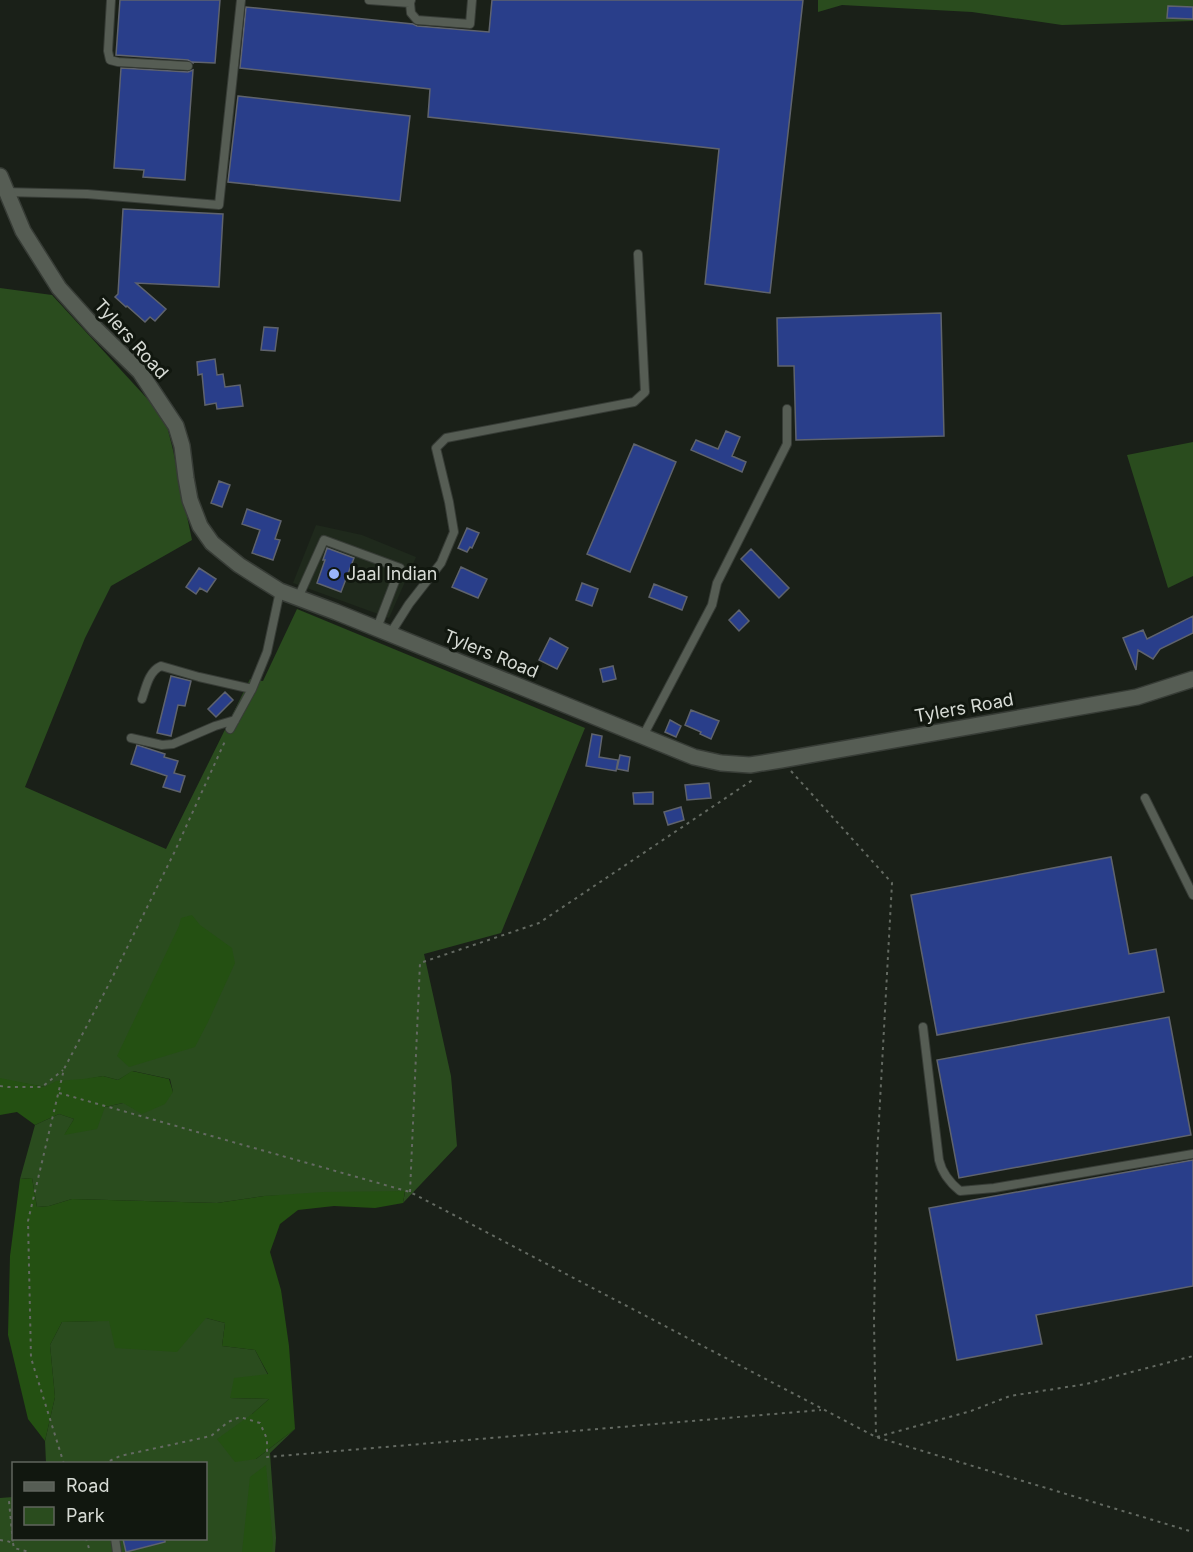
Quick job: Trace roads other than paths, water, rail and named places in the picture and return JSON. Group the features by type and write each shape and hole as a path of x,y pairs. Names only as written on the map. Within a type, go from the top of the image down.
{"street":[{"name":"Tylers Road","path":"0,176 3,192 23,231 59,288 96,329 141,372 176,426 182,446 190,500 200,526 213,543 238,565 280,591 694,757 721,763 750,765 1137,697 1193,678"}],"lane":[{"path":"111,0 108,51 110,60 188,66"},
{"path":"3,192 87,194 219,205 241,0"},
{"path":"369,0 410,1 411,13 417,20 470,24 472,0"},
{"path":"383,631 409,604 441,563 454,532 436,448 446,438 634,402 645,392 638,254"},
{"path":"643,736 712,605 717,583 786,444 786,409"},
{"path":"298,598 324,540 400,568 383,631"},
{"path":"230,729 252,689 267,652 280,591"},
{"path":"142,699 152,674 156,668 161,666 252,689"},
{"path":"131,738 162,745 173,744 214,726 235,720"},
{"path":"1145,798 1193,895"},
{"path":"922,1026 939,1160 942,1171 952,1185 960,1191 994,1188 1193,1154"}],"place":[{"name":"Jaal Indian","path":"334,574"}]}
